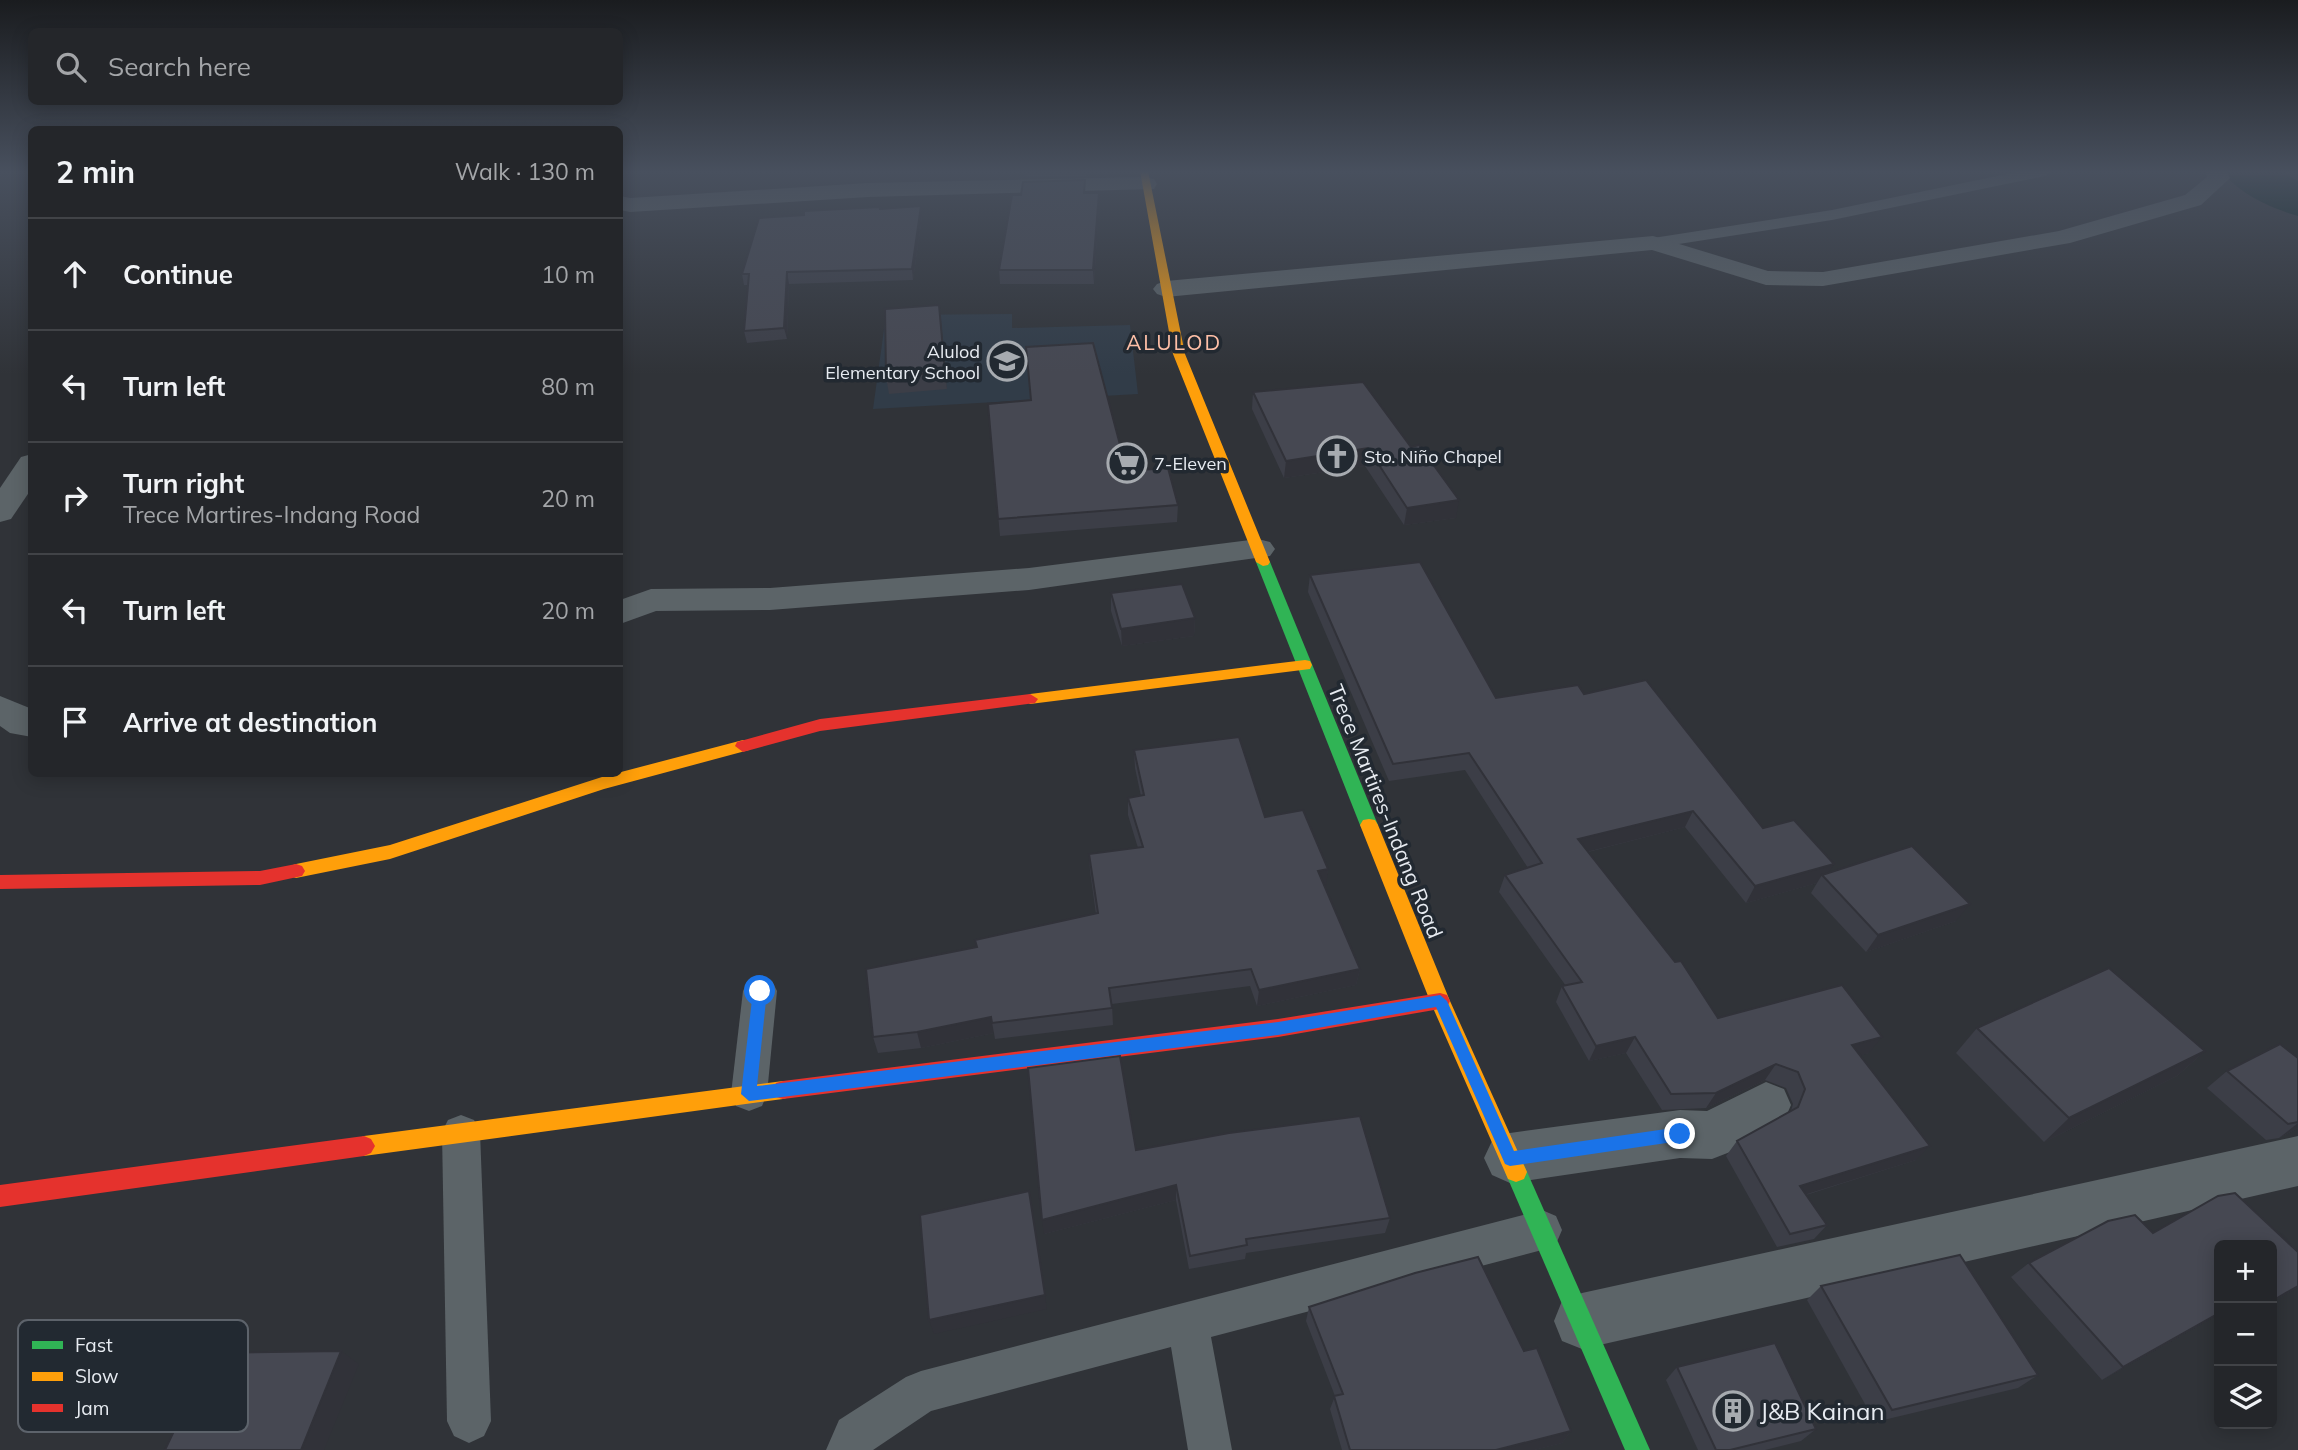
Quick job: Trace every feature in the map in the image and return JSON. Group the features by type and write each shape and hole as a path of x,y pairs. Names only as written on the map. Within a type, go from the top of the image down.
{"street":[{"name":"Trece Martires-Indang Road","path":"1157,239 1179,354 1440,1001 1638,1450"},
{"path":"1166,289 1653,243 1766,278 1823,279 2058,239"},
{"path":"0,512 28,469"},
{"path":"623,612 651,600 770,599 1029,579 1258,549"},
{"path":"0,882 260,878 390,852 602,783 820,725 1305,665"},
{"path":"0,709 28,723"},
{"path":"0,1196 749,1094 1278,1028 1440,1001"},
{"path":"1510,1158 1680,1134 1712,1135 1766,1105"},
{"path":"1582,1321 2298,1161"}],"lane":[{"path":"1653,243 1681,239"},
{"path":"749,1094 760,991"},
{"path":"461,1132 469,1421"},
{"path":"848,1450 855,1436 921,1392 1542,1230"},
{"path":"1188,1323 1210,1450"}],"shaded area":[{"name":"Alulod Elementary School","path":"1012,314 1012,328 1130,325 1138,394 873,409 886,315"}],"building":[{"path":"753,239 916,239 912,269 787,272 784,328 744,331 749,274 742,274"},
{"path":"1004,239 1095,239 1093,270 999,270"},
{"path":"939,305 945,372 886,377 885,309"},
{"path":"1093,343 1127,471 1168,468 1178,505 998,519 988,404 1031,400 1026,347"},
{"path":"1363,382 1411,447 1419,445 1459,500 1407,508 1368,448 1286,461 1253,392"},
{"path":"1420,562 1496,698 1578,685 1584,694 1646,680 1763,828 1794,820 1834,864 1755,886 1693,811 1578,839 1675,962 1681,961 1718,1018 1842,985 1882,1037 1852,1045 1930,1146 1800,1186 1827,1225 1790,1234 1737,1141 1798,1107 1805,1089 1798,1072 1776,1064 1716,1093 1671,1094 1635,1037 1596,1046 1562,986 1582,982 1505,875 1542,863 1469,753 1393,764 1310,575"},
{"path":"1182,584 1195,618 1121,629 1111,593"},
{"path":"1239,737 1265,817 1303,810 1328,869 1318,871 1360,969 1259,990 1251,969 1109,988 1112,1008 992,1023 991,1017 917,1032 873,1037 866,969 977,947 975,940 1098,913 1089,854 1143,847 1128,798 1144,795 1134,750"},
{"path":"1912,846 1970,904 1878,935 1822,875"},
{"path":"2109,968 2205,1051 2069,1118 1977,1028"},
{"path":"2280,1044 2298,1058 2298,1122 2288,1124 2227,1071"},
{"path":"1120,1056 1136,1150 1229,1133 1360,1116 1390,1218 1246,1239 1247,1245 1190,1256 1176,1185 1042,1220 1028,1068"},
{"path":"1029,1191 1045,1295 929,1320 920,1215"},
{"path":"2235,1193 2298,1252 2298,1286 2277,1298 2277,1240 2214,1240 2214,1316 2123,1367 2029,1263 2108,1221 2135,1215 2153,1233 2218,1196"},
{"path":"1960,1255 2038,1375 1892,1410 1821,1286"},
{"path":"1478,1257 1524,1351 1537,1348 1571,1431 1496,1450 1350,1450 1334,1396 1343,1394 1309,1307 1415,1273"},
{"name":"J&B Kainan","path":"1775,1343 1816,1429 1730,1450 1716,1450 1677,1367"},
{"path":"341,1351 301,1450 165,1450 174,1432 248,1432 248,1352"}],"traffic: fast":[{"path":"1263,562 1369,825"},
{"path":"1516,1172 1638,1450"}],"traffic: slow":[{"path":"1157,239 1179,354 1263,562"},
{"path":"1030,699 1305,665"},
{"path":"296,871 390,852 602,783 743,746"},
{"path":"1369,825 1440,1001 1516,1172"},
{"path":"364,1146 783,1090"}],"traffic: jam":[{"path":"743,746 820,725 1030,699"},
{"path":"0,882 260,878 296,871"},
{"path":"783,1090 1278,1028 1440,1001"},
{"path":"0,1196 364,1146"}],"place":[{"name":"Alulod Elementary School","path":"1007,361"},
{"name":"Sto. Niño Chapel","path":"1337,456"},
{"name":"7-Eleven","path":"1127,463"},
{"name":"J&B Kainan","path":"1733,1411"}],"district":[{"name":"ALULOD","path":"1174,342"}],"route":[{"path":"760,991 749,1094 1278,1028 1440,1001 1510,1158 1680,1134"}]}
